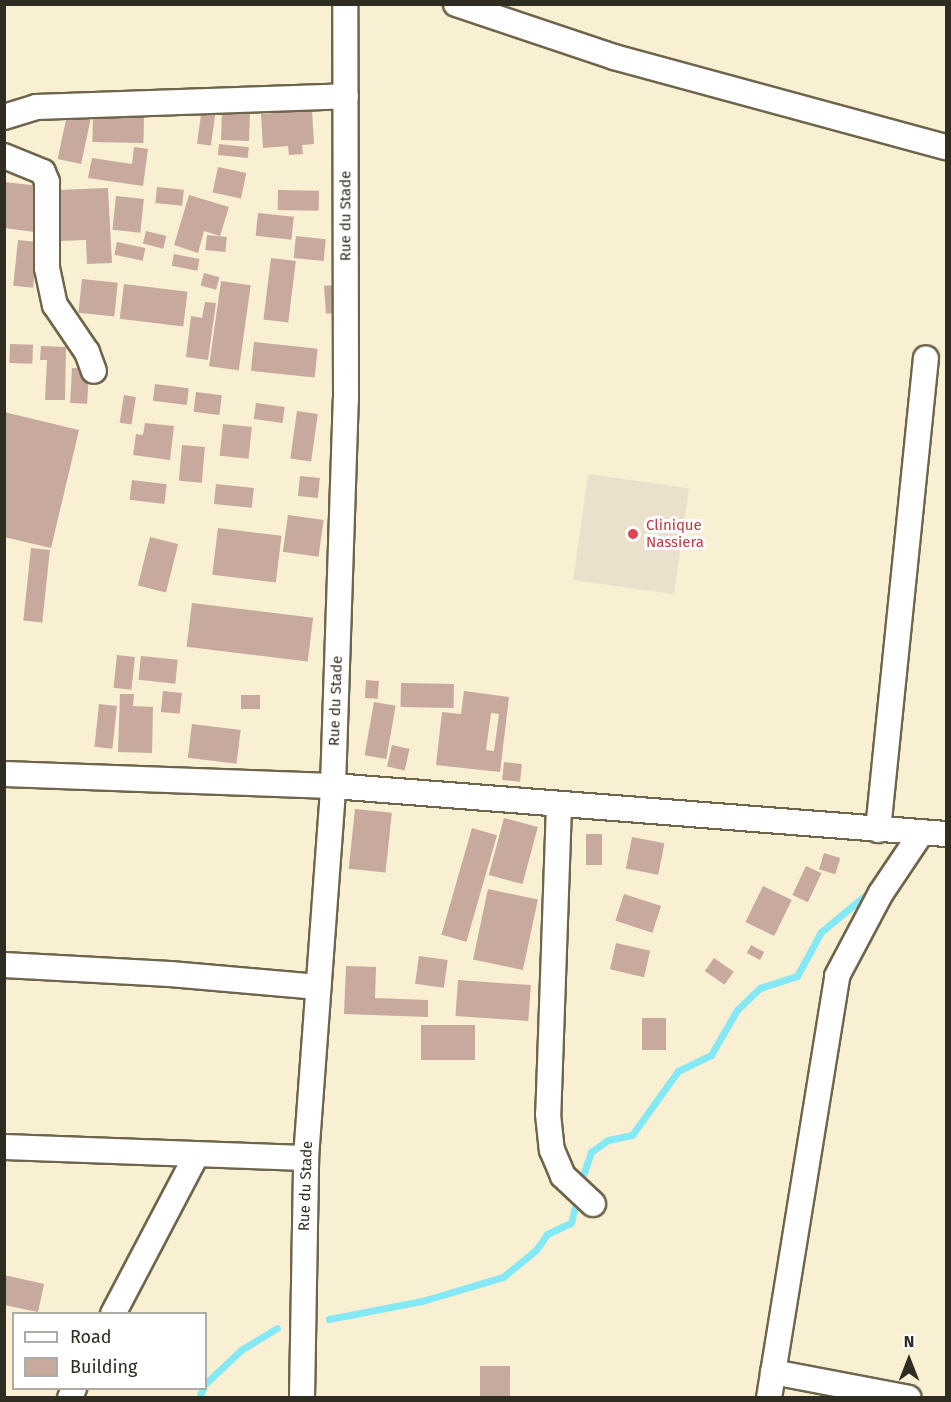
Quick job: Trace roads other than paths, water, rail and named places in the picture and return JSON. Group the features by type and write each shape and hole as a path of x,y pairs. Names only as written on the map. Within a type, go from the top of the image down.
{"street":[{"name":"Rue du Stade","path":"302,1398 306,1158 333,786 346,399 345,4"},
{"path":"456,4 614,57 946,147"},
{"path":"4,117 36,107 346,96"},
{"path":"4,156 43,172 48,182 48,268 55,305 87,352 94,371"},
{"path":"878,830 927,358"},
{"path":"4,774 333,786 559,806 946,834"},
{"path":"559,806 548,1114 552,1150 563,1176 593,1204"},
{"path":"769,1398 837,976 881,893 922,832"},
{"path":"4,965 170,974 318,987"},
{"path":"4,1147 196,1156 306,1158"},
{"path":"114,1312 196,1156"},
{"path":"774,1372 909,1398"}],"waterway":[{"path":"580,1184 591,1152 608,1140 632,1135 678,1071 711,1055 737,1010 760,988 797,976 821,932 873,889"},
{"path":"329,1319 422,1301 503,1277 536,1250 547,1234 571,1223 578,1195"},
{"path":"207,1382 241,1350 277,1328"},
{"path":"199,1398 202,1390"}],"place":[{"name":"Clinique Nassiera","path":"633,534"}]}
